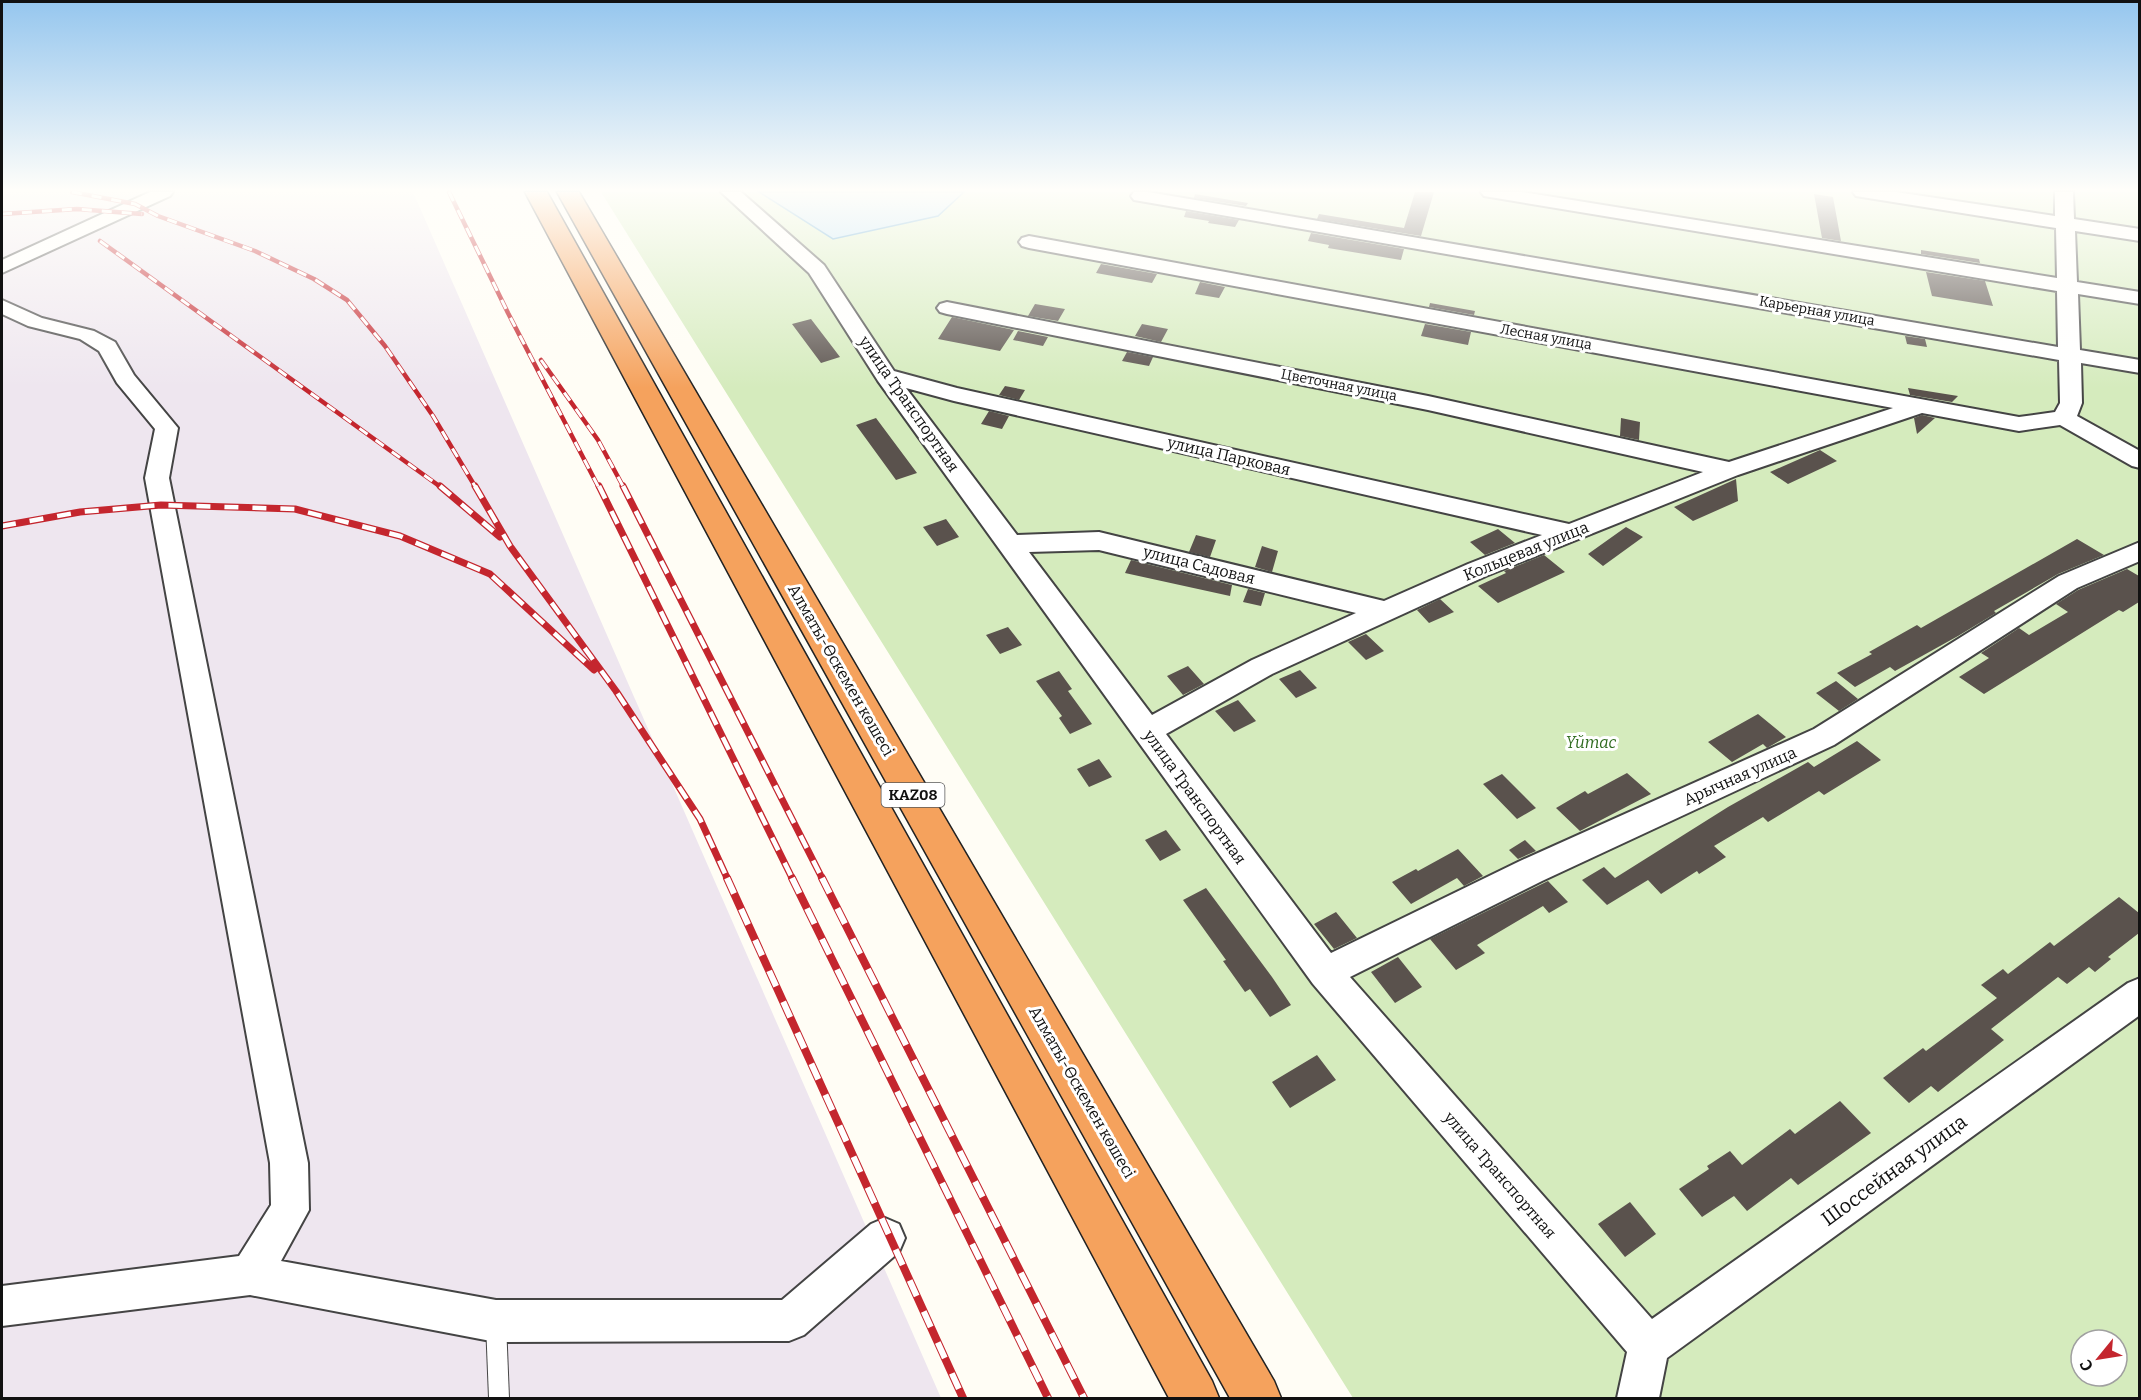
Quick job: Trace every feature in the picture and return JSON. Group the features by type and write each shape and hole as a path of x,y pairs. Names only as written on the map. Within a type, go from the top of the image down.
{"highway":[{"name":"KAZ08","path":"572,257 1195,1398"},
{"name":"Алматы-Өскемен көшесі","path":"605,257 1257,1398"},
{"path":"922,897 961,880"}],"street":[{"path":"2,267 23,257"},
{"name":"улица Транспортная","path":"805,257 817,268 886,376 1008,544 1325,973 1649,1346"},
{"name":"Лесная улица","path":"1112,257 2019,424 2064,418"},
{"name":"Карьерная улица","path":"1499,257 2139,367"},
{"path":"1891,257 2139,298"},
{"path":"2066,257 2071,403 2064,418 2139,461"},
{"path":"2,306 35,322 87,335 107,347 125,378 167,428 156,478 289,1163 290,1210 250,1275"},
{"name":"Цветочная улица","path":"947,308 1428,403 1730,470"},
{"name":"улица Парковая","path":"886,376 954,394 1572,533"},
{"name":"Кольцевая улица","path":"1147,731 1262,667 1478,570 1730,470 1920,406"},
{"name":"улица Садовая","path":"1008,544 1099,542 1386,611"},
{"name":"Арычная улица","path":"1325,973 1531,871 1824,737 2068,582 2139,550"},
{"name":"Шоссейная улица","path":"1649,1346 2139,994"},
{"path":"2,1306 250,1275 496,1321 789,1320 885,1238"},
{"path":"1638,1398 1649,1346"}],"lane":[{"path":"496,1321 499,1398"}],"shaded area":[{"path":"2,257 442,257 941,1398 2,1398"}],"green space":[{"name":"Үйтас","path":"642,257 2139,257 2139,1398 1353,1398"}],"building":[{"path":"1385,257 1402,257 1401,260"},
{"path":"1943,257 1968,257 1979,259 1980,263"},
{"path":"1101,264 1157,274 1152,283 1096,273"},
{"path":"1926,272 1985,281 1993,306 1932,296"},
{"path":"1200,282 1225,287 1219,298 1195,294"},
{"path":"1430,303 1475,311 1474,315 1429,307"},
{"path":"1035,304 1065,309 1058,321 1028,316"},
{"path":"952,317 1014,330 1000,351 938,339"},
{"path":"811,319 840,357 821,363 792,324"},
{"path":"1142,324 1168,329 1161,342 1135,336"},
{"path":"1425,324 1471,332 1468,345 1421,336"},
{"path":"1018,331 1048,337 1043,346 1013,340"},
{"path":"1905,336 1925,339 1927,347 1907,344"},
{"path":"1127,352 1153,357 1149,366 1122,361"},
{"path":"1005,386 1025,390 1019,400 999,395"},
{"path":"1908,388 1958,396 1952,402 1910,395"},
{"path":"989,411 1009,416 1002,429 981,424"},
{"path":"1922,415 1935,418 1917,434 1914,418"},
{"path":"876,418 917,473 896,480 856,425"},
{"path":"1621,418 1640,422 1639,440 1620,436"},
{"path":"1820,450 1837,461 1788,484 1770,472"},
{"path":"1736,479 1738,501 1693,521 1674,507"},
{"path":"946,519 959,537 937,546 923,527"},
{"path":"1626,527 1643,537 1603,566 1588,554"},
{"path":"1498,529 1515,543 1485,555 1470,542"},
{"path":"1196,535 1216,540 1210,557 1189,552"},
{"path":"2077,539 2104,555 2058,574 1994,611 1996,613 1958,636 1895,671 1890,667 1855,687 1837,673 1917,625 1921,628"},
{"path":"1262,546 1278,551 1272,572 1255,567"},
{"path":"1544,555 1565,572 1498,603 1478,586 1506,573 1504,571"},
{"path":"1131,560 1232,585 1230,596 1125,573"},
{"path":"2127,569 2139,576 2139,602 2123,612 2119,610 1984,694 1959,677 1989,658 1981,653 2019,628 2029,635 2068,612 2056,604 2078,590"},
{"path":"1248,589 1265,593 1261,606 1243,602"},
{"path":"1440,599 1454,612 1429,623 1417,610"},
{"path":"1008,627 1022,645 1000,654 986,635"},
{"path":"1366,634 1384,651 1366,660 1348,642"},
{"path":"1188,666 1204,684 1183,695 1167,676"},
{"path":"1300,670 1317,688 1296,698 1279,679"},
{"path":"1059,671 1072,689 1068,691 1092,724 1070,734 1059,718 1062,716 1036,681"},
{"path":"1836,681 1858,699 1839,711 1816,693"},
{"path":"1238,700 1256,721 1234,732 1215,711"},
{"path":"1758,714 1786,737 1767,748 1763,744 1732,762 1708,742"},
{"path":"1857,741 1881,760 1824,795 1819,791 1768,822 1763,817 1714,846 1726,857 1699,874 1697,871 1661,894 1648,880 1607,905 1582,880 1604,867 1615,878 1728,807 1808,762 1814,767"},
{"path":"1099,759 1112,777 1089,787 1077,769"},
{"path":"1627,773 1651,794 1580,831 1556,808 1585,791 1588,794"},
{"path":"1502,774 1536,808 1517,819 1483,784"},
{"path":"1166,830 1181,850 1160,861 1145,840"},
{"path":"1525,840 1536,851 1518,859 1509,850"},
{"path":"1458,849 1483,876 1464,886 1457,878 1411,904 1392,882 1416,869 1418,871"},
{"path":"1548,881 1568,902 1549,913 1543,906 1477,945 1485,953 1456,970 1430,939"},
{"path":"1206,888 1291,1005 1270,1017 1250,989 1245,992 1223,961 1226,960 1183,900"},
{"path":"2119,897 2139,913 2139,933 2108,957 2111,959 2095,972 2089,967 2067,984 2058,977 1991,1029 2004,1040 1938,1092 1931,1086 1909,1103 1883,1078 1923,1048 1926,1051 1997,998 1981,985 2003,969 2008,974 2050,942 2054,946"},
{"path":"1336,912 1357,938 1334,949 1314,924"},
{"path":"1398,957 1422,987 1395,1003 1371,972"},
{"path":"1317,1055 1336,1080 1290,1108 1272,1082"},
{"path":"1840,1101 1871,1133 1798,1185 1791,1178 1747,1211 1734,1196 1702,1217 1679,1189 1709,1169 1707,1166 1730,1151 1742,1165 1790,1129 1795,1134"},
{"path":"1630,1202 1656,1234 1625,1257 1598,1224"}],"railway":[{"path":"123,257 442,488"},
{"path":"268,257 314,279 347,300 385,346 433,416 476,488"},
{"path":"481,257 599,488"},
{"path":"541,360 598,440 624,488"},
{"path":"440,486 500,537"},
{"path":"475,486 510,546 616,691 700,819 728,880"},
{"path":"599,486 793,880"},
{"path":"623,486 823,880"},
{"path":"2,526 80,512 161,505 295,509 400,536 490,574 594,670"},
{"path":"727,878 963,1398"},
{"path":"792,878 1048,1398"},
{"path":"822,878 1084,1398"}]}
